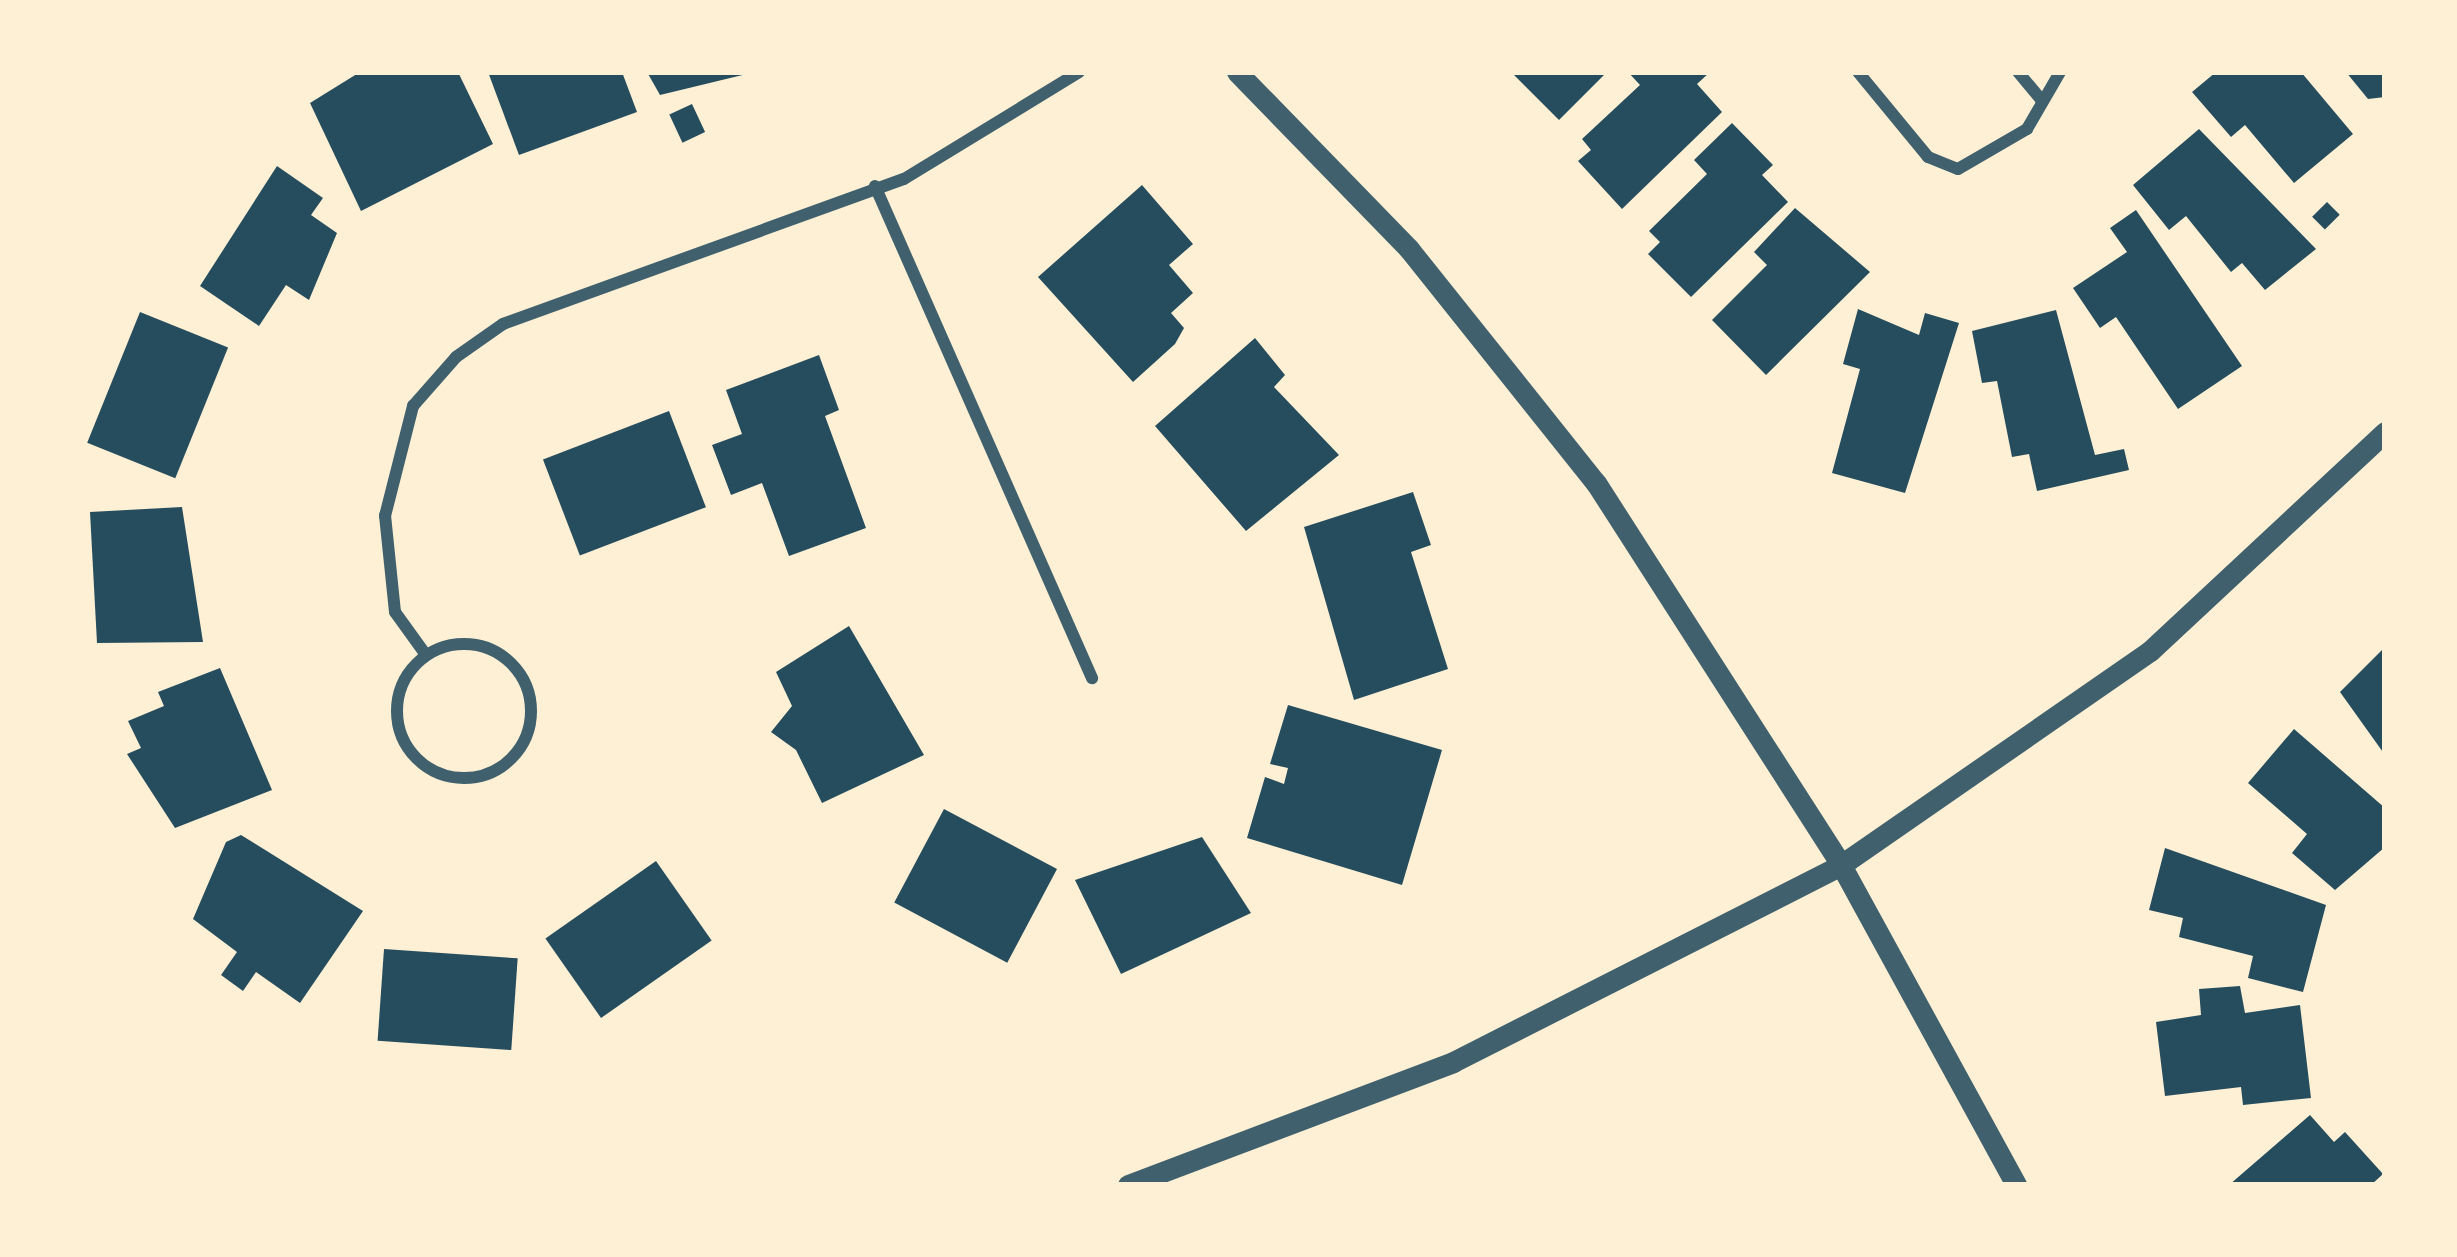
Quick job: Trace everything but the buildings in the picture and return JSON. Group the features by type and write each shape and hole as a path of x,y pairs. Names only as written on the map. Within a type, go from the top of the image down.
{"street":[{"path":"426,655 395,611 386,516 413,406 456,357 503,324 875,186 1079,72"},
{"path":"1237,72 1409,249 1596,483 1841,865 2016,1185"},
{"path":"1858,72 1928,157 1958,169 2000,154 2060,72"},
{"path":"2018,72 2042,99"},
{"path":"875,186 1092,678"},
{"path":"1128,1185 1453,1062 1841,865 2150,651 2385,432"},
{"path":"493,649 525,682 530,728 502,767 442,775 408,749 400,688 426,655 493,649"}]}
